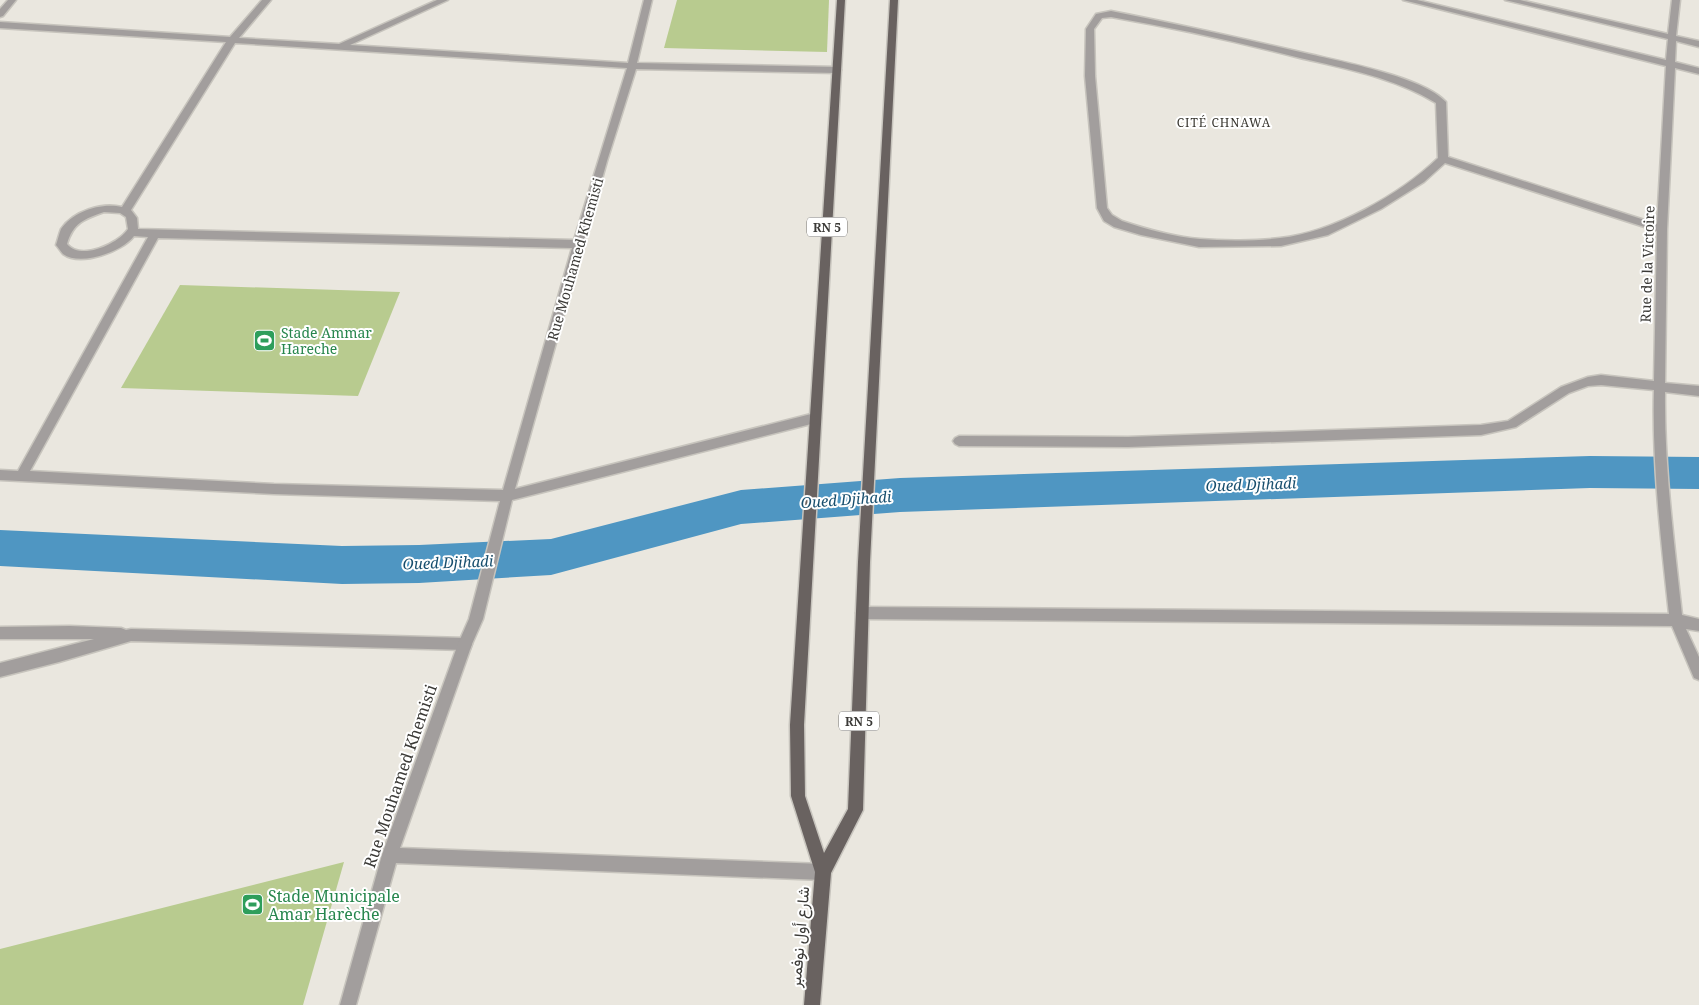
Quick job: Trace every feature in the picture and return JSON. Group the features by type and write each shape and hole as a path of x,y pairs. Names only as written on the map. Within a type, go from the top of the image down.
{"main road":[{"name":"RN 5","path":"823,872 798,796 797,725 841,0"},
{"name":"RN 5","path":"823,872 855,810 864,562 894,0"},
{"name":"شارع أول نوفمبر","path":"812,1005 823,872"}],"street":[{"path":"0,14 12,0"},
{"path":"125,211 232,40 267,0"},
{"path":"341,46 444,0"},
{"name":"Rue Mouhamed Khemisti","path":"348,1005 390,854 465,644 476,619 501,518 509,496 578,244 632,66 648,0"},
{"path":"1407,0 1699,71"},
{"path":"1509,0 1699,44"},
{"name":"Rue de la Victoire","path":"1676,0 1670,65 1662,229 1658,388 1659,424 1666,528 1676,620 1699,673"},
{"path":"1112,14 1202,31 1399,81 1428,93 1441,102 1443,159 1421,180 1377,207 1324,232 1281,242 1199,243 1141,231 1118,224 1108,218 1102,208 1090,76 1090,28 1099,16 1112,14"},
{"path":"0,25 632,66 837,70"},
{"path":"1443,159 1662,229"},
{"path":"104,209 125,211 132,216 134,224 131,232 114,247 90,255 78,255 69,252 64,247 62,240 64,232 80,217 104,209"},
{"path":"131,232 578,244"},
{"path":"21,476 155,234"},
{"path":"959,441 1128,442 1481,430 1510,425 1568,387 1587,380 1699,391"},
{"path":"0,475 264,488 509,496 815,418"},
{"path":"863,613 1676,620 1699,625"},
{"path":"0,634 70,632 465,644"},
{"path":"0,670 131,635"},
{"path":"390,854 823,872"}],"green space":[{"path":"677,0 829,0 827,52 664,48"},
{"name":"Stade Ammar Hareche","path":"180,285 400,292 358,396 121,388"},
{"name":"Stade Municipale Amar Harèche","path":"344,862 303,1005 0,1005 0,949"}],"waterway":[{"name":"Oued Djihadi","path":"0,548 342,565 419,564 551,557 741,507 900,495 1590,472 1699,473"}],"place":[{"name":"Stade Ammar Hareche","path":"265,340"},
{"name":"Stade Municipale Amar Harèche","path":"252,905"}],"district":[{"name":"CITÉ CHNAWA","path":"1224,122"}]}
